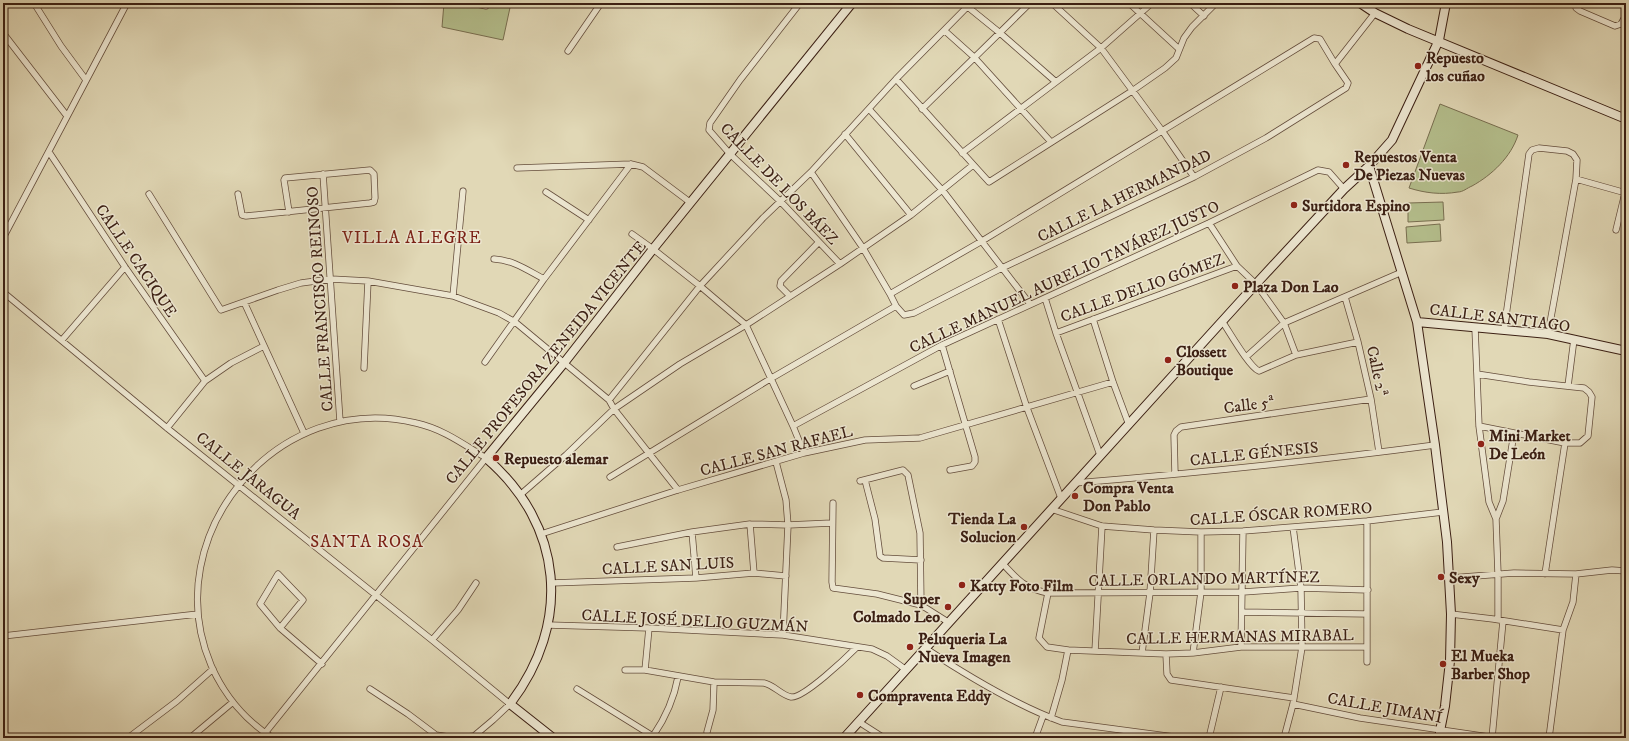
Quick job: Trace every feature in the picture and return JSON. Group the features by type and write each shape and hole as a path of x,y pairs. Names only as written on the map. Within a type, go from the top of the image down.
{"street":[{"path":"34,3 61,46 86,80"},
{"path":"3,238 127,3"},
{"path":"473,3 486,6 488,3"},
{"path":"568,51 601,3"},
{"name":"CALLE DE LOS BÁEZ","path":"800,3 740,80 710,123 708,130 730,154 781,202 840,264"},
{"name":"CALLE PROFESORA ZENEIDA VICENTE","path":"261,738 852,3"},
{"path":"922,109 1030,3"},
{"path":"1052,3 1101,48 1194,177"},
{"path":"1129,3 1179,49"},
{"path":"962,153 1101,48 1152,3"},
{"path":"1190,3 1204,16"},
{"path":"896,79 989,182 1132,91 1165,68 1176,58 1184,38 1216,3"},
{"path":"1360,3 1375,13 1408,29 1439,40 1487,62 1626,119"},
{"path":"844,738 1222,321 1344,189 1369,166 1392,140 1439,40 1446,3"},
{"path":"1576,3 1576,8 1580,12 1615,26 1621,24 1626,15"},
{"path":"609,400 700,286 763,218 810,172 896,79 945,31 967,4 1056,82"},
{"path":"890,294 982,242 1314,38 1320,39 1335,64 1375,13"},
{"path":"945,31 974,57 1051,142"},
{"path":"3,33 67,116"},
{"name":"CALLE LA HERMANDAD","path":"896,306 904,315 914,313 1002,268 1194,177 1266,138 1348,86 1348,83 1335,64"},
{"path":"869,109 943,191 1030,304"},
{"path":"844,134 911,215"},
{"path":"1504,330 1529,154 1532,150 1539,148 1567,151 1573,154 1577,160 1576,179 1548,334"},
{"name":"CALLE CACIQUE","path":"49,152 125,268 205,381"},
{"path":"517,168 631,164 643,167 691,203"},
{"path":"485,362 515,322 544,279 631,164"},
{"path":"520,495 566,455 614,409 680,364 746,325 840,264 911,215 943,191 973,165"},
{"path":"1369,166 1417,322 1435,445 1450,578 1452,614 1450,661 1440,734"},
{"path":"238,194 243,216 289,212 374,202 373,171 370,170 285,178 284,180 289,212"},
{"name":"CALLE MANUEL AURELIO TAVÁREZ JUSTO","path":"793,426 942,345 1209,223 1318,170 1329,172 1344,189"},
{"path":"610,477 770,379 896,306 863,248 810,172"},
{"name":"CALLE FRANCISCO REINOSO","path":"323,174 340,421"},
{"path":"1576,179 1625,193 1616,230"},
{"path":"454,296 463,191"},
{"path":"546,192 589,220"},
{"path":"149,194 219,309 223,310 301,283 331,279 368,281 454,296 500,313 515,322 609,400 614,409 678,490"},
{"path":"1209,223 1238,266 1256,284 1284,323 1296,355"},
{"path":"632,234 700,286 746,325 804,453"},
{"path":"790,296 780,286 781,280 819,242"},
{"path":"494,259 516,263 544,279"},
{"name":"CALLE DELIO GÓMEZ","path":"1056,333 1238,266"},
{"path":"62,340 125,268"},
{"path":"1246,357 1284,323 1402,272"},
{"path":"364,368 368,281"},
{"name":"CALLE JARAGUA","path":"3,292 167,428 553,738"},
{"name":"Calle 2ª","path":"1345,297 1358,342 1371,399 1379,452"},
{"path":"1045,298 1077,393 1100,455"},
{"path":"244,302 304,434"},
{"path":"1093,319 1113,382 1129,425"},
{"path":"998,320 1027,408 1061,498"},
{"path":"1222,321 1254,368 1259,371 1296,355 1358,342"},
{"name":"CALLE SANTIAGO","path":"1417,322 1548,334 1626,351"},
{"path":"1475,328 1480,426 1489,502 1496,519 1500,620 1494,738"},
{"path":"1568,386 1574,340"},
{"path":"942,345 976,457 972,466 950,470"},
{"path":"167,428 205,381 232,363 264,346"},
{"path":"914,386 950,371"},
{"path":"1477,374 1584,388 1592,397 1588,436 1580,443 1565,443 1480,426"},
{"name":"CALLE SAN RAFAEL","path":"541,534 678,490 804,453 865,440 920,438 967,426 1113,382"},
{"name":"Calle 5ª","path":"1175,474 1174,435 1176,431 1181,428 1371,399"},
{"path":"273,738 265,733 244,714 234,702 213,669 203,642 198,614 198,576 206,545 218,516 253,470 268,456 285,444 304,434 340,421 362,418 384,418 417,423 448,435 486,458 504,475 532,513 541,534 548,561 551,584 551,604 545,639 535,666 521,690 510,704 474,736 456,738 436,735 408,714 370,689"},
{"path":"1496,519 1503,500 1514,433"},
{"path":"1545,574 1565,443"},
{"name":"CALLE GÉNESIS","path":"1075,483 1175,474 1435,445"},
{"path":"776,462 786,500 788,525 783,635"},
{"path":"921,560 883,558 880,556 875,519 862,480 903,470 908,475 920,533 921,560 921,605"},
{"path":"833,502 833,588 877,594 921,605 948,622"},
{"name":"CALLE ÓSCAR ROMERO","path":"1051,509 1102,526 1201,532 1243,531 1367,521 1443,512"},
{"path":"1367,521 1367,662"},
{"path":"617,546 692,532 750,524 788,525 832,523"},
{"path":"750,524 754,574"},
{"path":"1095,651 1102,526"},
{"path":"1284,738 1294,701 1302,647 1301,588 1293,526"},
{"path":"1142,653 1150,593 1154,530"},
{"path":"1241,647 1243,531"},
{"path":"692,532 696,578"},
{"path":"1193,653 1202,592 1201,532"},
{"name":"CALLE ORLANDO MARTÍNEZ","path":"1002,563 1020,582 1034,590 1048,593 1243,592 1301,588 1368,590"},
{"path":"1450,578 1514,573 1576,574 1626,570"},
{"path":"280,628 303,600 278,574 260,604 280,628 322,664"},
{"name":"CALLE SAN LUIS","path":"551,584 754,574 786,576"},
{"path":"1549,738 1563,630 1573,602 1576,574"},
{"path":"432,640 458,610 476,583"},
{"name":"CALLE HERMANAS MIRABAL","path":"1048,593 1039,638 1047,647 1068,650 1166,654 1193,653 1241,647 1367,646"},
{"path":"1242,612 1367,614"},
{"path":"3,636 198,614"},
{"path":"1452,614 1563,630"},
{"name":"CALLE JOSÉ DELIO GUZMÁN","path":"548,625 649,628 783,635 872,649 887,656 905,670"},
{"path":"644,670 649,628"},
{"path":"625,670 644,670 714,682 764,683 771,685 784,694 792,697 799,695 829,674 857,647"},
{"path":"925,648 961,672 1043,716 1062,722 1182,738"},
{"path":"1051,718 1062,680 1068,650"},
{"name":"CALLE JIMANÍ","path":"1166,654 1167,674 1171,680 1221,687 1294,701 1360,718 1440,734 1494,738"},
{"path":"128,738 177,700 213,669"},
{"path":"577,689 655,737 670,708 678,677"},
{"path":"707,732 713,710 714,682"},
{"path":"1209,738 1221,687"},
{"path":"190,738 234,702"},
{"path":"1035,738 1043,716"},
{"path":"859,722 884,738"}],"green space":[{"path":"444,3 511,3 503,40 442,27"},
{"path":"1440,104 1518,135 1511,151 1500,165 1479,182 1460,192 1433,193 1409,188"},
{"path":"1443,202 1444,220 1408,222 1408,203"},
{"path":"1440,224 1441,241 1407,243 1406,227"}],"place":[{"name":"Repuesto los cuñao","path":"1418,66"},
{"name":"Repuestos Venta De Piezas Nuevas","path":"1346,165"},
{"name":"Surtidora Espino","path":"1294,205"},
{"name":"Plaza Don Lao","path":"1235,286"},
{"name":"Clossett Boutique","path":"1168,360"},
{"name":"Mini Market De León","path":"1481,444"},
{"name":"Repuesto alemar","path":"496,458"},
{"name":"Compra Venta Don Pablo","path":"1075,496"},
{"name":"Tienda La Solucion","path":"1024,527"},
{"name":"Sexy","path":"1441,577"},
{"name":"Katty Foto Film","path":"962,585"},
{"name":"Super Colmado Leo","path":"948,607"},
{"name":"Peluqueria La Nueva Imagen","path":"910,647"},
{"name":"El Mueka Barber Shop","path":"1443,664"},
{"name":"Compraventa Eddy","path":"860,695"}],"district":[{"name":"VILLA ALEGRE","path":"412,237"},
{"name":"SANTA ROSA","path":"367,541"}]}
